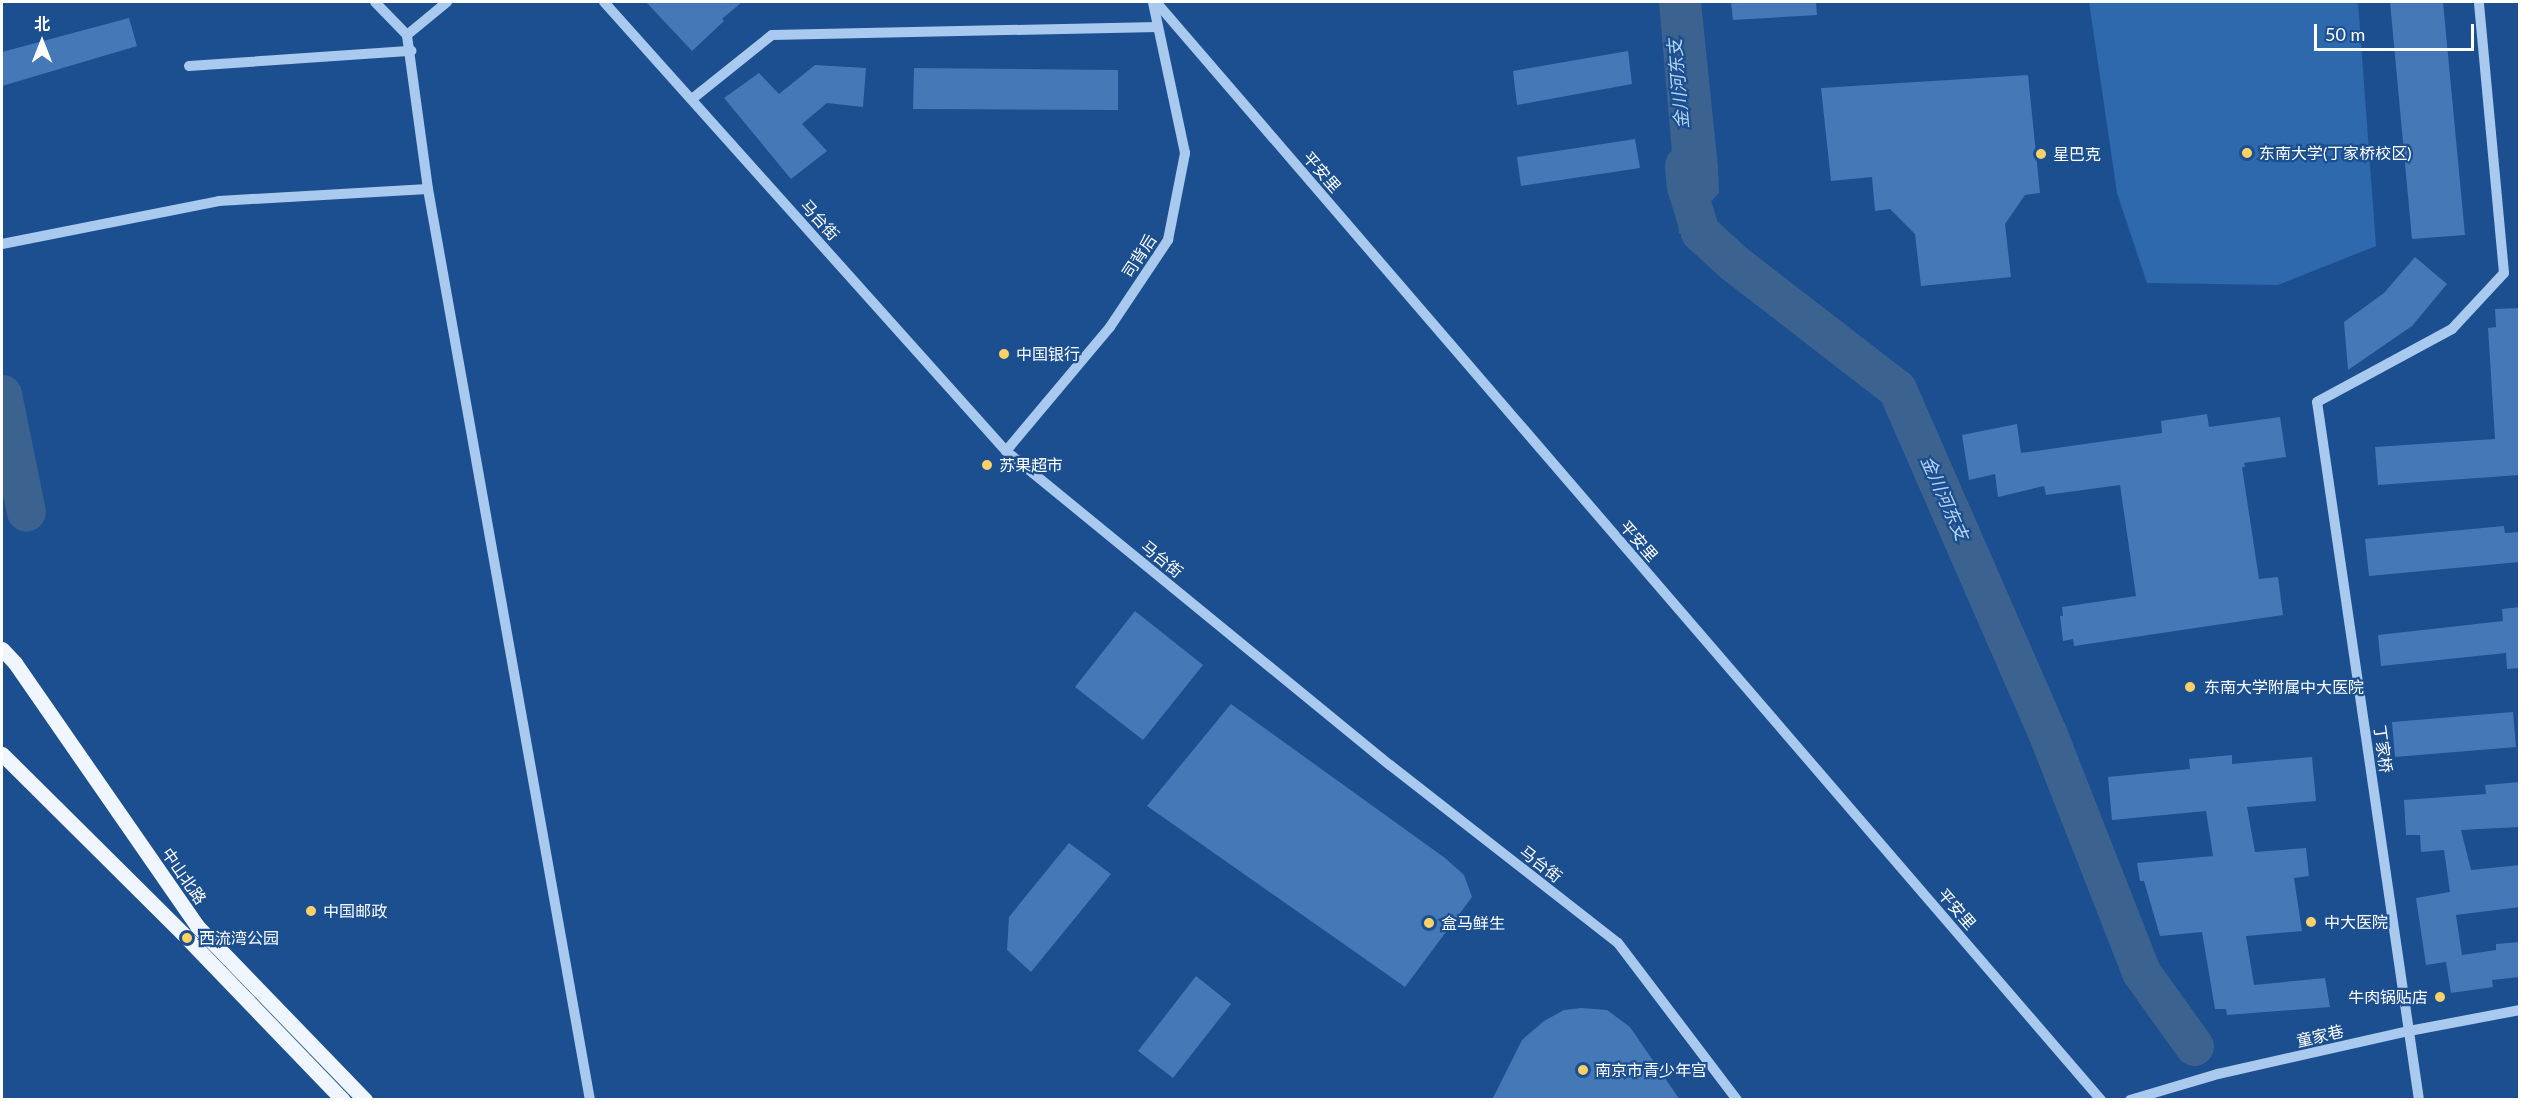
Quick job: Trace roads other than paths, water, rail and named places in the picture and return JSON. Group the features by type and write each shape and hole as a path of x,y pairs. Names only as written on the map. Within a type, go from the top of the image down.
{"main road":[{"name":"中山北路","path":"2,649 15,663 196,926 365,1100"},
{"path":"2,754 187,938 343,1100"}],"street":[{"path":"375,2 407,35 411,51 428,189 590,1100"},
{"path":"407,35 447,2"},
{"name":"马台街","path":"604,2 1006,451 1390,765 1617,943 1737,1100"},
{"name":"司背后","path":"1006,451 1110,327 1168,240 1185,153 1154,2"},
{"name":"平安里","path":"1154,2 2101,1100"},
{"name":"丁家桥","path":"2419,1100 2317,402 2452,328 2504,273 2479,2"},
{"path":"692,99 772,35 1158,27"},
{"path":"189,66 411,51"},
{"path":"2,244 219,201 428,189"},
{"name":"童家巷","path":"2130,1100 2218,1074 2409,1031 2520,1010"}],"water":[{"path":"1659,2 1701,2 1718,167 1719,193 1679,234"}],"waterway":[{"name":"金川河东支","path":"1684,165 1686,186 1700,232 1734,263 1897,389 2047,732 2141,972 2194,1046"},
{"path":"2,394 26,512"}],"place":[{"name":"东南大学(丁家桥校区)","path":"2247,153"},
{"name":"星巴克","path":"2041,154"},
{"name":"中国银行","path":"1004,354"},
{"name":"苏果超市","path":"987,465"},
{"name":"东南大学附属中大医院","path":"2190,687"},
{"name":"中国邮政","path":"311,911"},
{"name":"中大医院","path":"2311,922"},
{"name":"盒马鲜生","path":"1429,923"},
{"name":"西流湾公园","path":"187,938"},
{"name":"牛肉锅贴店","path":"2440,997"},
{"name":"南京市青少年宫","path":"1583,1070"}]}
